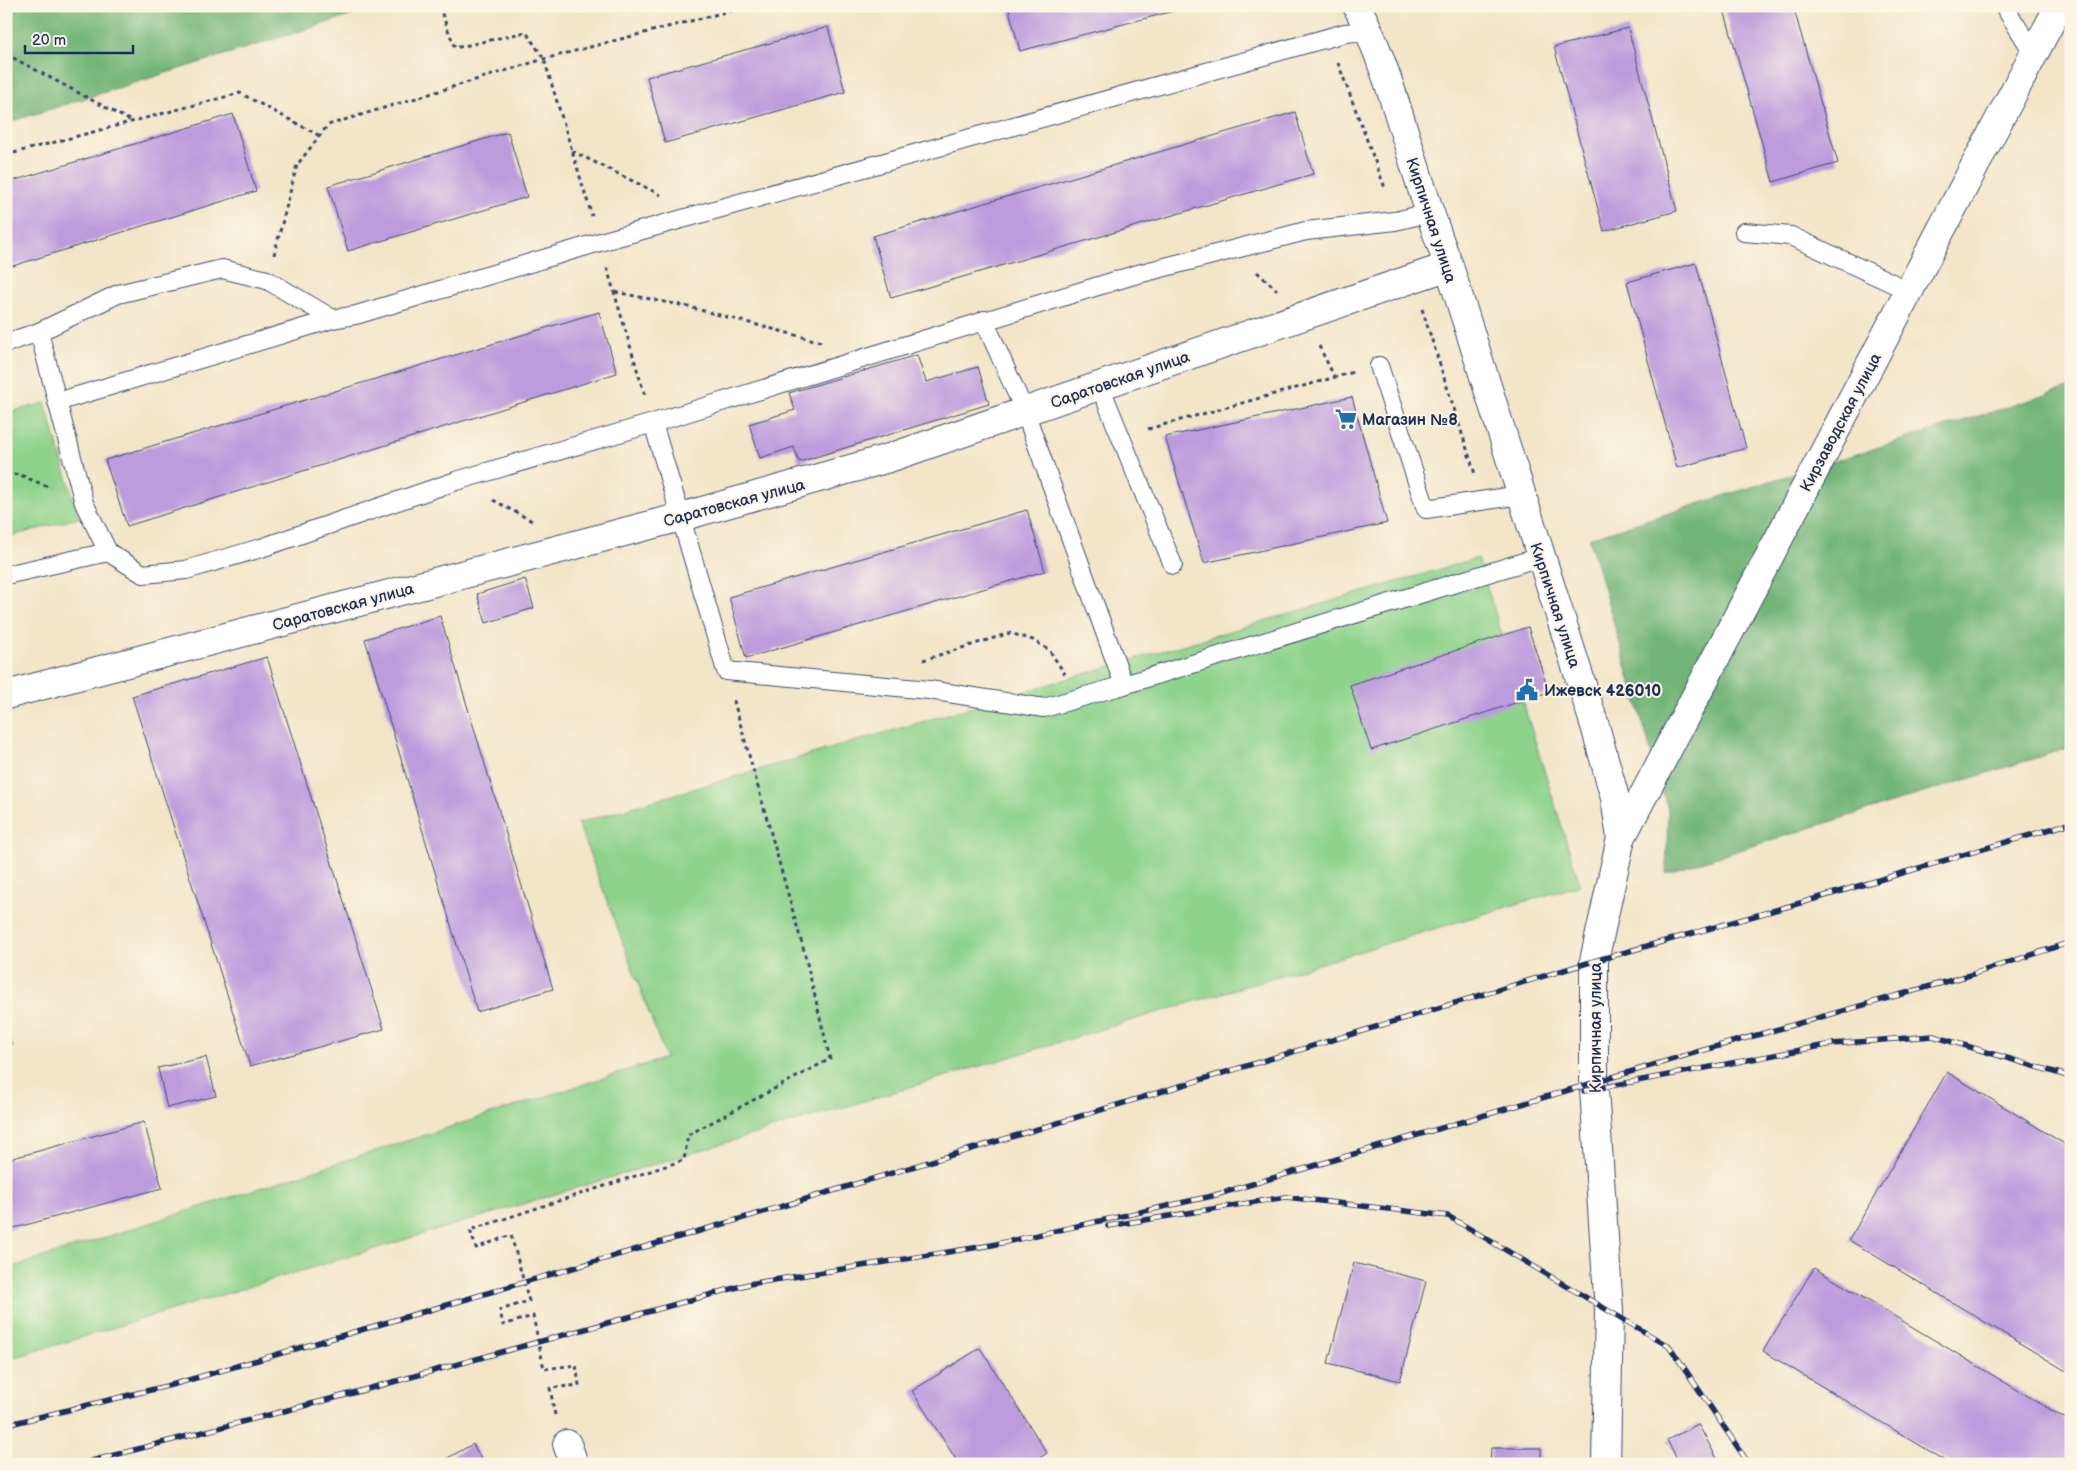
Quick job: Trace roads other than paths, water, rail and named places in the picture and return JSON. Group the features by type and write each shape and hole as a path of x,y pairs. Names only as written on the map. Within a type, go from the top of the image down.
{"street":[{"name":"Кирпичная улица","path":"1357,6 1370,31 1390,85 1429,213 1449,266 1615,798 1621,838 1594,961 1594,1090 1610,1311 1606,1464"},
{"name":"Кирзаводская улица","path":"1621,838 2059,6"},
{"name":"Саратовская улица","path":"6,695 680,517 889,458 1449,266"}],"lane":[{"path":"2004,6 2034,54"},
{"path":"57,402 333,319 356,315 600,242 1345,33 1370,31"},
{"path":"39,332 84,503 108,552 143,574 186,570 261,548 456,480 653,423 1134,275 1306,231 1395,221 1429,213"},
{"path":"1744,232 1791,236 1909,291"},
{"path":"6,343 39,332 118,294 222,269 260,276 333,319"},
{"path":"984,320 1025,412 1124,685"},
{"path":"1379,366 1426,510 1521,495"},
{"path":"1100,386 1173,565"},
{"path":"653,423 726,671 929,690 1044,708 1540,557"},
{"path":"6,575 108,552"}],"railway":[{"path":"6,1425 175,1384 426,1311 730,1222 1594,961 1818,898 2071,823"},
{"path":"80,1464 342,1396 749,1284 992,1245 1212,1196 1704,1050 1970,975 2071,942"},
{"path":"1584,1091 1832,1044 1933,1036 2071,1077"},
{"path":"1108,1226 1286,1197 1448,1216 1670,1347 1749,1464"}],"place":[{"name":"Магазин №8","path":"1346,419"},
{"name":"Ижевск 426010","path":"1527,690"}]}
